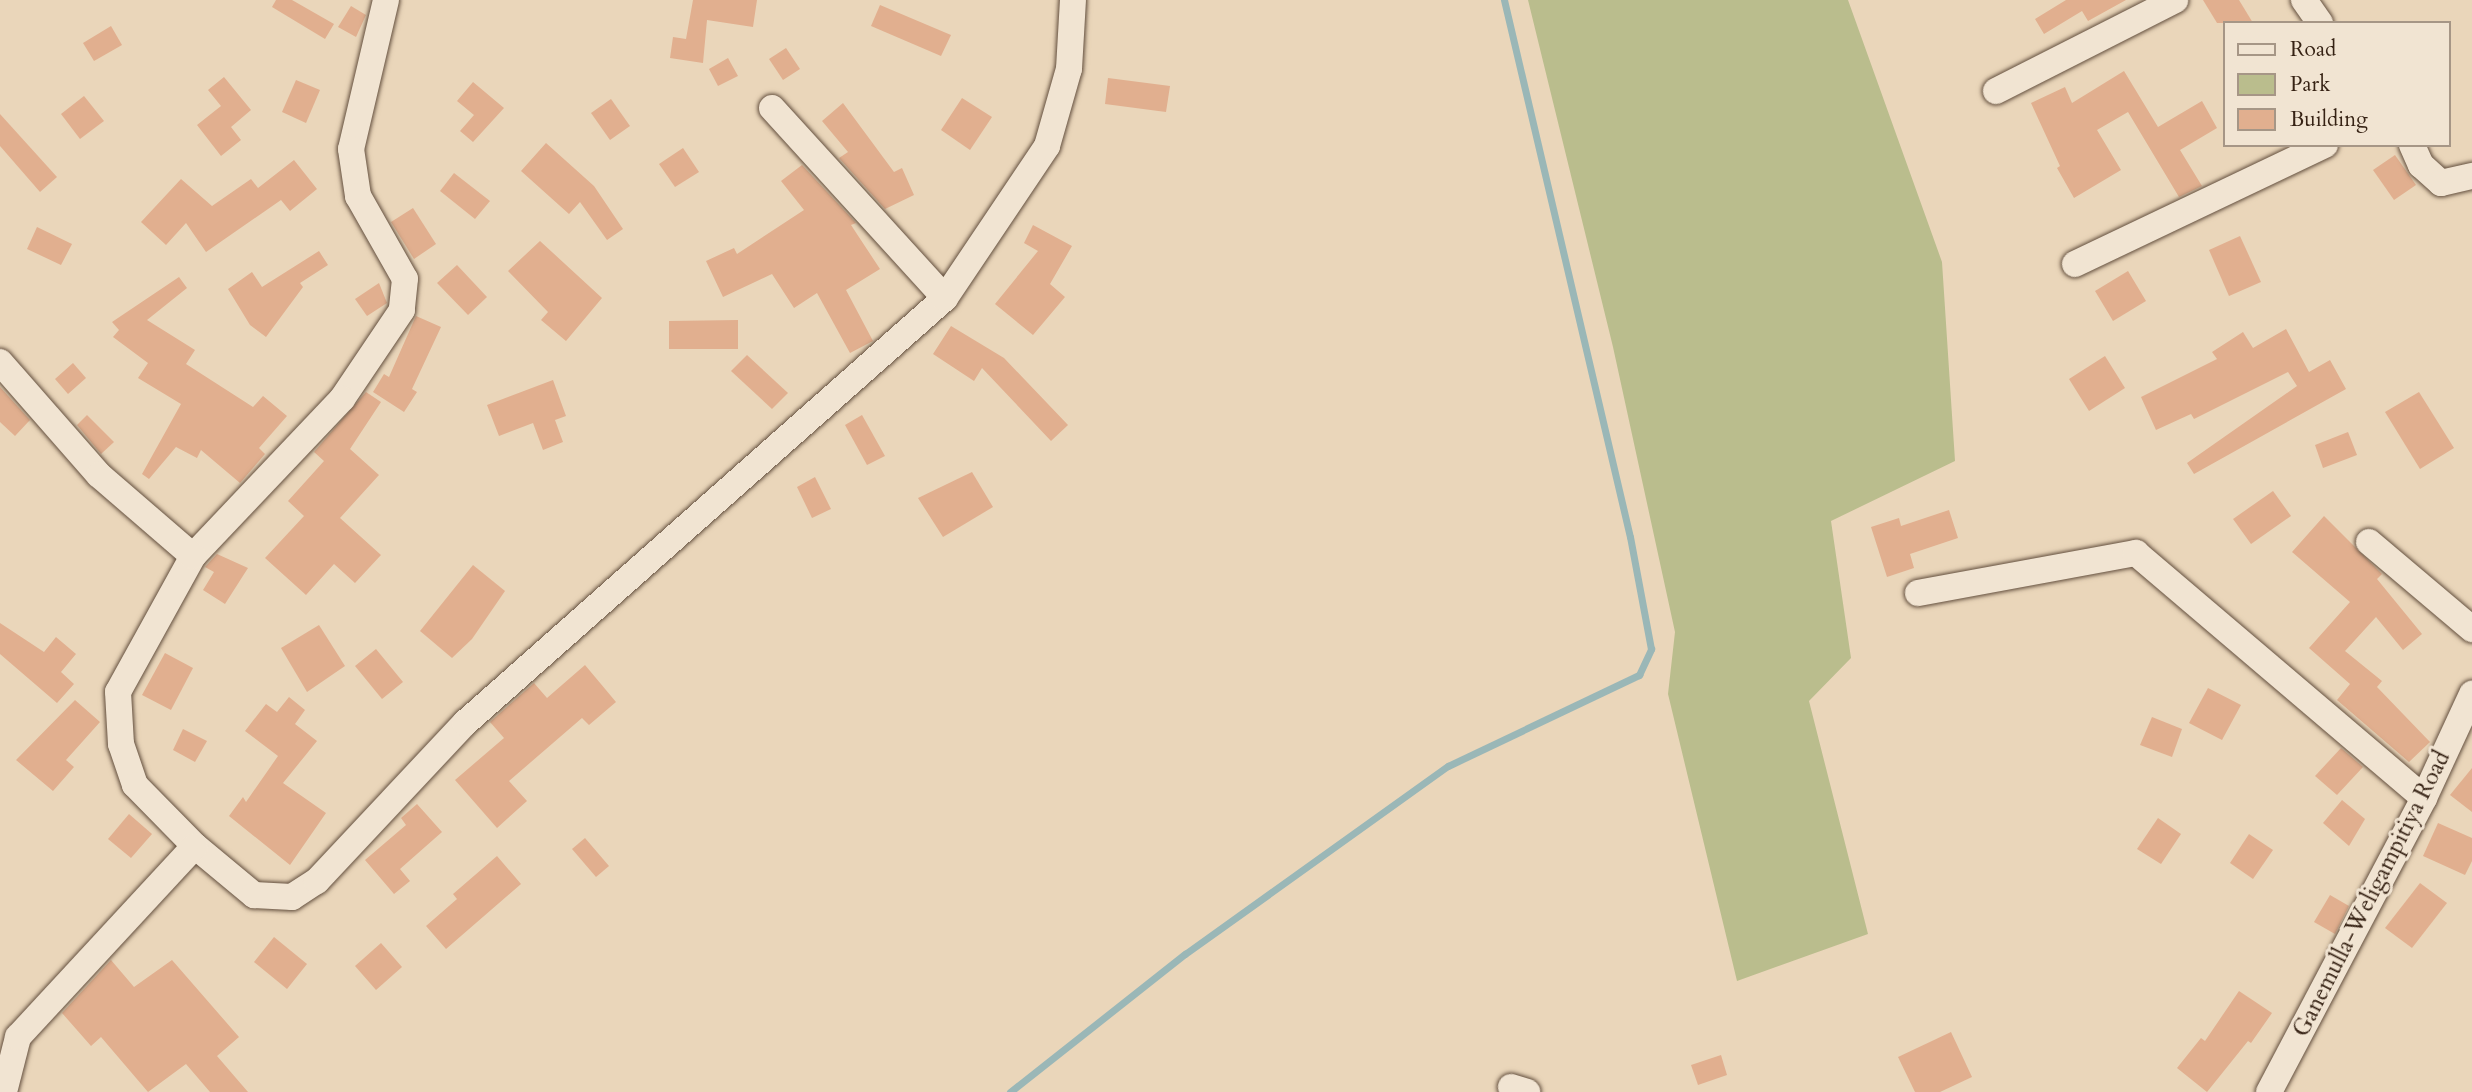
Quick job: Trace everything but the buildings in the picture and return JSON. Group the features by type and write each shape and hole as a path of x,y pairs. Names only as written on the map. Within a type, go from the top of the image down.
{"street":[{"path":"386,0 351,149 358,196 405,279 402,310 342,399 193,555 118,692 121,744 135,785 195,846 254,895 292,897 317,881 465,723 945,298 1047,146 1069,69 1073,0"},
{"path":"1996,91 2175,0"},
{"path":"2304,0 2319,21"},
{"path":"772,108 945,298"},
{"path":"2075,264 2321,147"},
{"path":"2413,147 2421,165 2441,183 2472,176"},
{"path":"0,362 99,475 193,555"},
{"path":"2370,542 2472,629"},
{"path":"1918,593 2136,553 2424,798"},
{"name":"Ganemulla-Weligampitiya Road","path":"2279,1087 2424,798 2472,694"},
{"path":"4,1092 18,1037 195,846"}],"green space":[{"path":"1528,0 1848,0 1942,262 1955,461 1831,521 1851,658 1809,701 1868,934 1737,981 1668,694 1675,632 1613,347"}],"waterway":[{"path":"1010,1092 1185,954 1448,766 1639,675 1651,649 1630,537 1504,0"}]}
